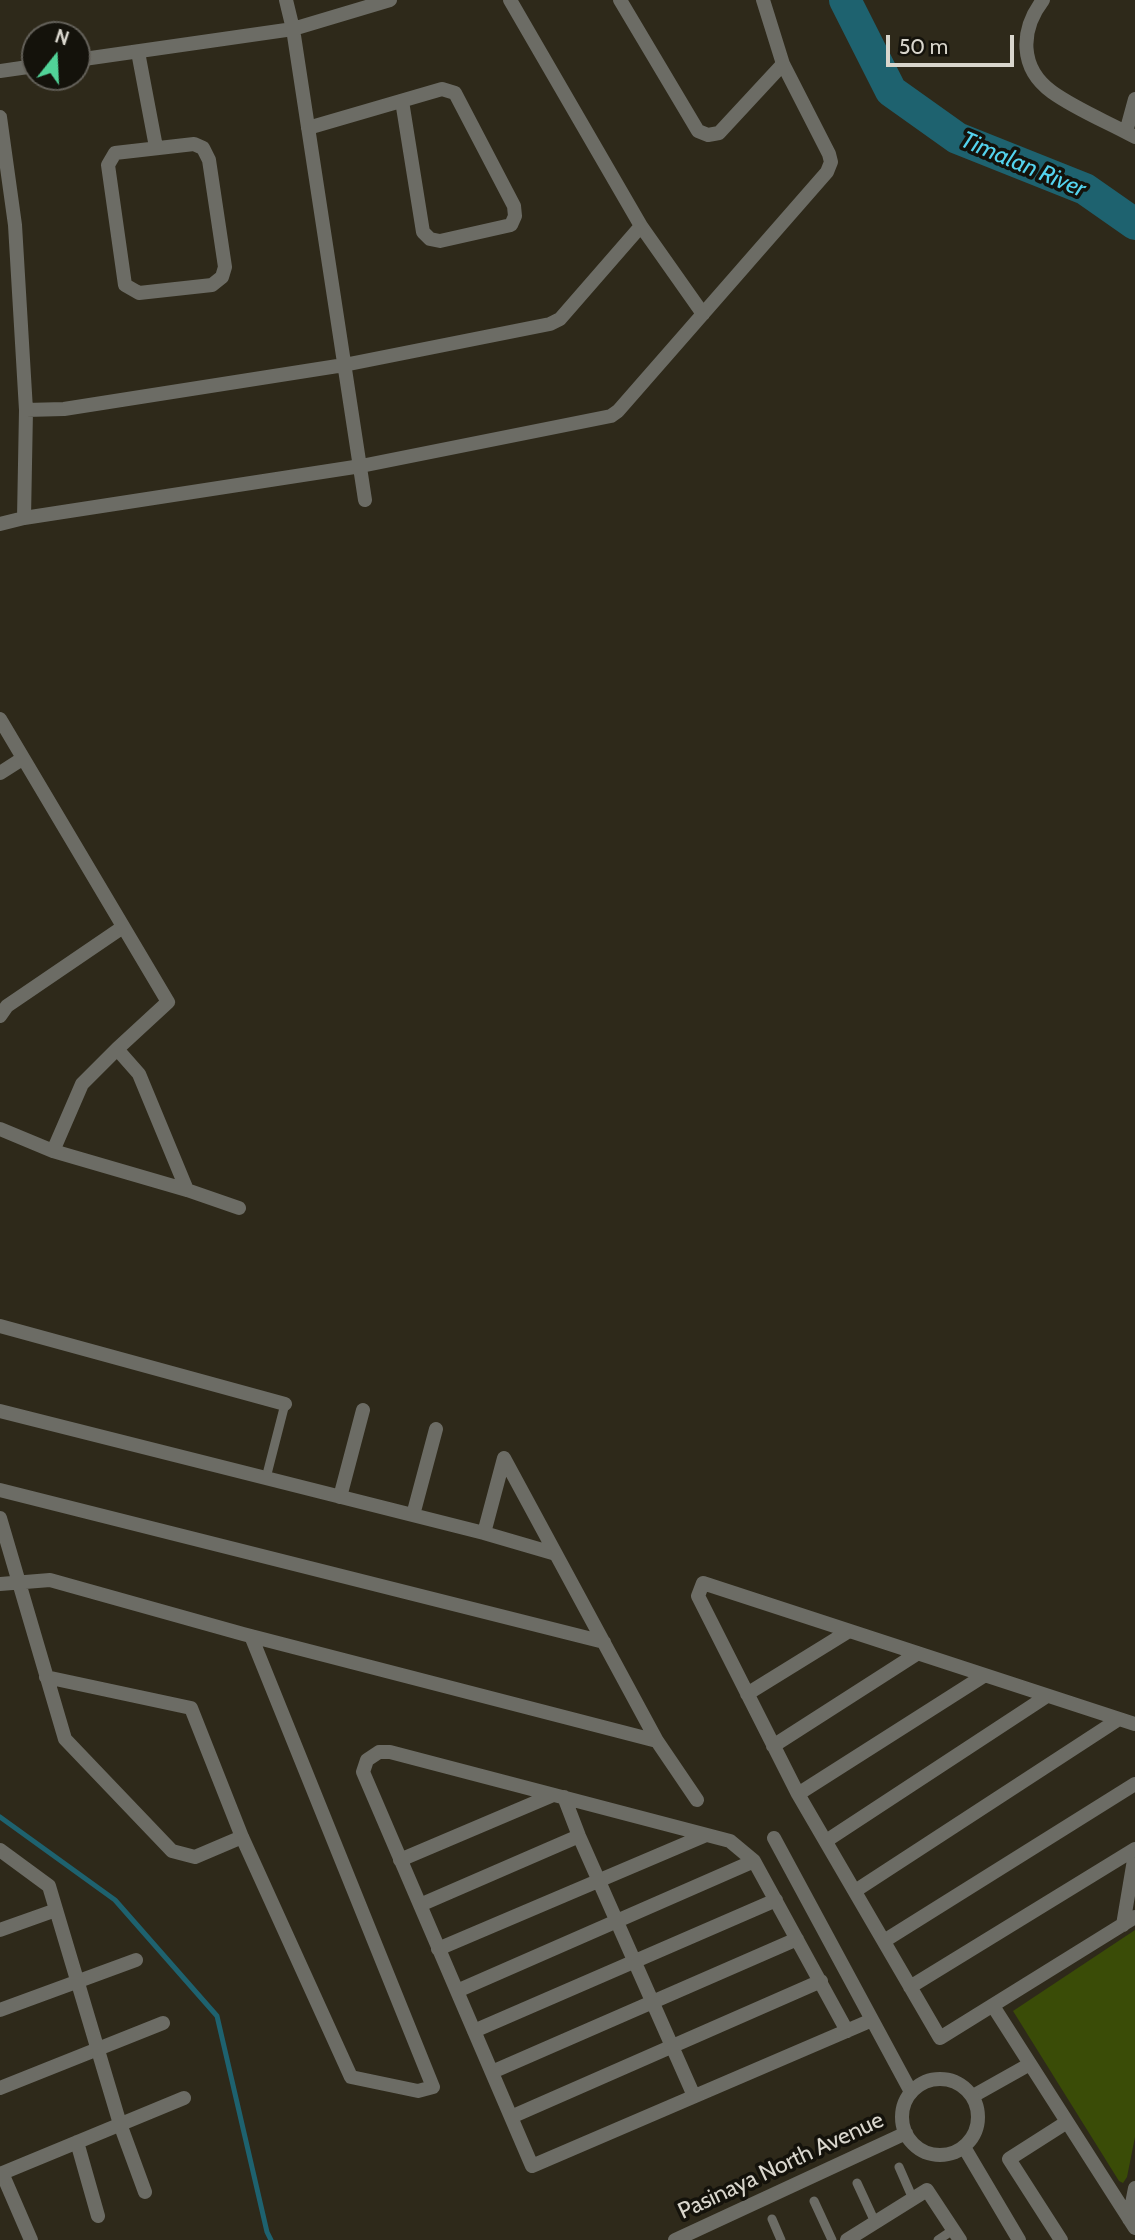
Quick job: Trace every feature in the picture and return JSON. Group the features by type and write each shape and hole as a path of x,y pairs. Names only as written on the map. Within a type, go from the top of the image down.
{"street":[{"path":"286,0 293,29 365,500"},
{"path":"91,58 293,29 390,0"},
{"path":"509,0 641,226 702,314"},
{"path":"620,0 698,131 708,135 719,133 783,64"},
{"path":"0,524 24,518 361,466 611,416 827,172 831,162 783,64 763,0"},
{"path":"1043,0 1027,26 1027,55 1038,78 1051,92 1131,134 1135,99"},
{"path":"138,52 156,147"},
{"path":"0,71 21,68"},
{"path":"308,128 442,89 454,93 514,206 515,216 511,225 440,241 430,239 423,232 402,101"},
{"path":"0,117 15,225 26,410 24,518"},
{"path":"194,144 203,148 209,160 225,267 222,277 212,285 139,293 125,285 108,165 115,153 156,147 194,144"},
{"path":"26,410 64,409 344,365 550,324 560,319 641,226"},
{"path":"0,719 168,1002 82,1084 53,1151"},
{"path":"0,773 22,759"},
{"path":"0,1016 7,1006 123,927"},
{"path":"117,1049 139,1074 187,1190"},
{"path":"0,1129 53,1151 239,1208"},
{"path":"0,1326 285,1404"},
{"path":"340,1497 363,1410"},
{"path":"0,1411 484,1533 556,1554"},
{"path":"413,1515 436,1429"},
{"path":"484,1533 504,1458 657,1741 697,1800"},
{"path":"0,1490 604,1642"},
{"path":"0,1518 65,1739 172,1851 195,1857 242,1838"},
{"path":"0,1584 50,1580 251,1636 657,1741"},
{"path":"1135,1724 703,1583 698,1596 798,1794 940,2038 1129,1921 1135,1852"},
{"path":"747,1694 849,1631"},
{"path":"46,1677 191,1708 242,1838 351,2077 418,2091 433,2087 251,1636"},
{"path":"773,1746 918,1653"},
{"path":"798,1794 985,1675"},
{"path":"826,1841 1047,1696"},
{"path":"855,1891 1119,1719"},
{"path":"847,2031 754,1861 730,1841 390,1752 373,1754 367,1760 363,1772 532,2166 873,2020"},
{"path":"884,1941 1135,1784"},
{"path":"559,1796 695,2096"},
{"path":"400,1860 559,1796"},
{"path":"438,1949 706,1835"},
{"path":"420,1905 579,1836"},
{"path":"774,1838 911,2092"},
{"path":"0,1850 49,1886 120,2124 145,2192"},
{"path":"910,1987 1135,1852"},
{"path":"457,1991 754,1861"},
{"path":"474,2031 776,1900"},
{"path":"0,1930 56,1910"},
{"path":"492,2072 797,1939"},
{"path":"0,2010 136,1960"},
{"path":"511,2117 821,1981"},
{"path":"993,2006 1132,2223"},
{"path":"0,2088 163,2023"},
{"path":"972,2096 1030,2064"},
{"path":"940,2078 958,2083 972,2096 979,2114 978,2124 964,2147 946,2155 927,2152 918,2148 906,2133 902,2115 904,2105 911,2092 921,2083 940,2078"},
{"path":"31,2240 1,2174 184,2098"},
{"path":"1061,2240 1009,2159 1067,2122"},
{"name":"Pasinaya North Avenue","path":"675,2240 906,2133"},
{"path":"77,2142 98,2216"},
{"path":"964,2147 1019,2240"},
{"path":"847,2240 927,2190 957,2235"},
{"path":"1132,2223 1134,2198"}],"lane":[{"path":"266,1478 285,1404"},
{"path":"899,2167 913,2199"},
{"path":"857,2183 875,2222"},
{"path":"814,2201 832,2240"},
{"path":"772,2219 781,2240"},
{"path":"938,2240 957,2235"}],"green space":[{"path":"1135,1930 1135,2137 1127,2177 1123,2183 1119,2181 1013,2011"}],"waterway":[{"name":"Timalan River","path":"845,0 891,91 957,138 1085,189 1135,224"},
{"path":"0,1817 115,1900 217,2016 271,2240"}]}
